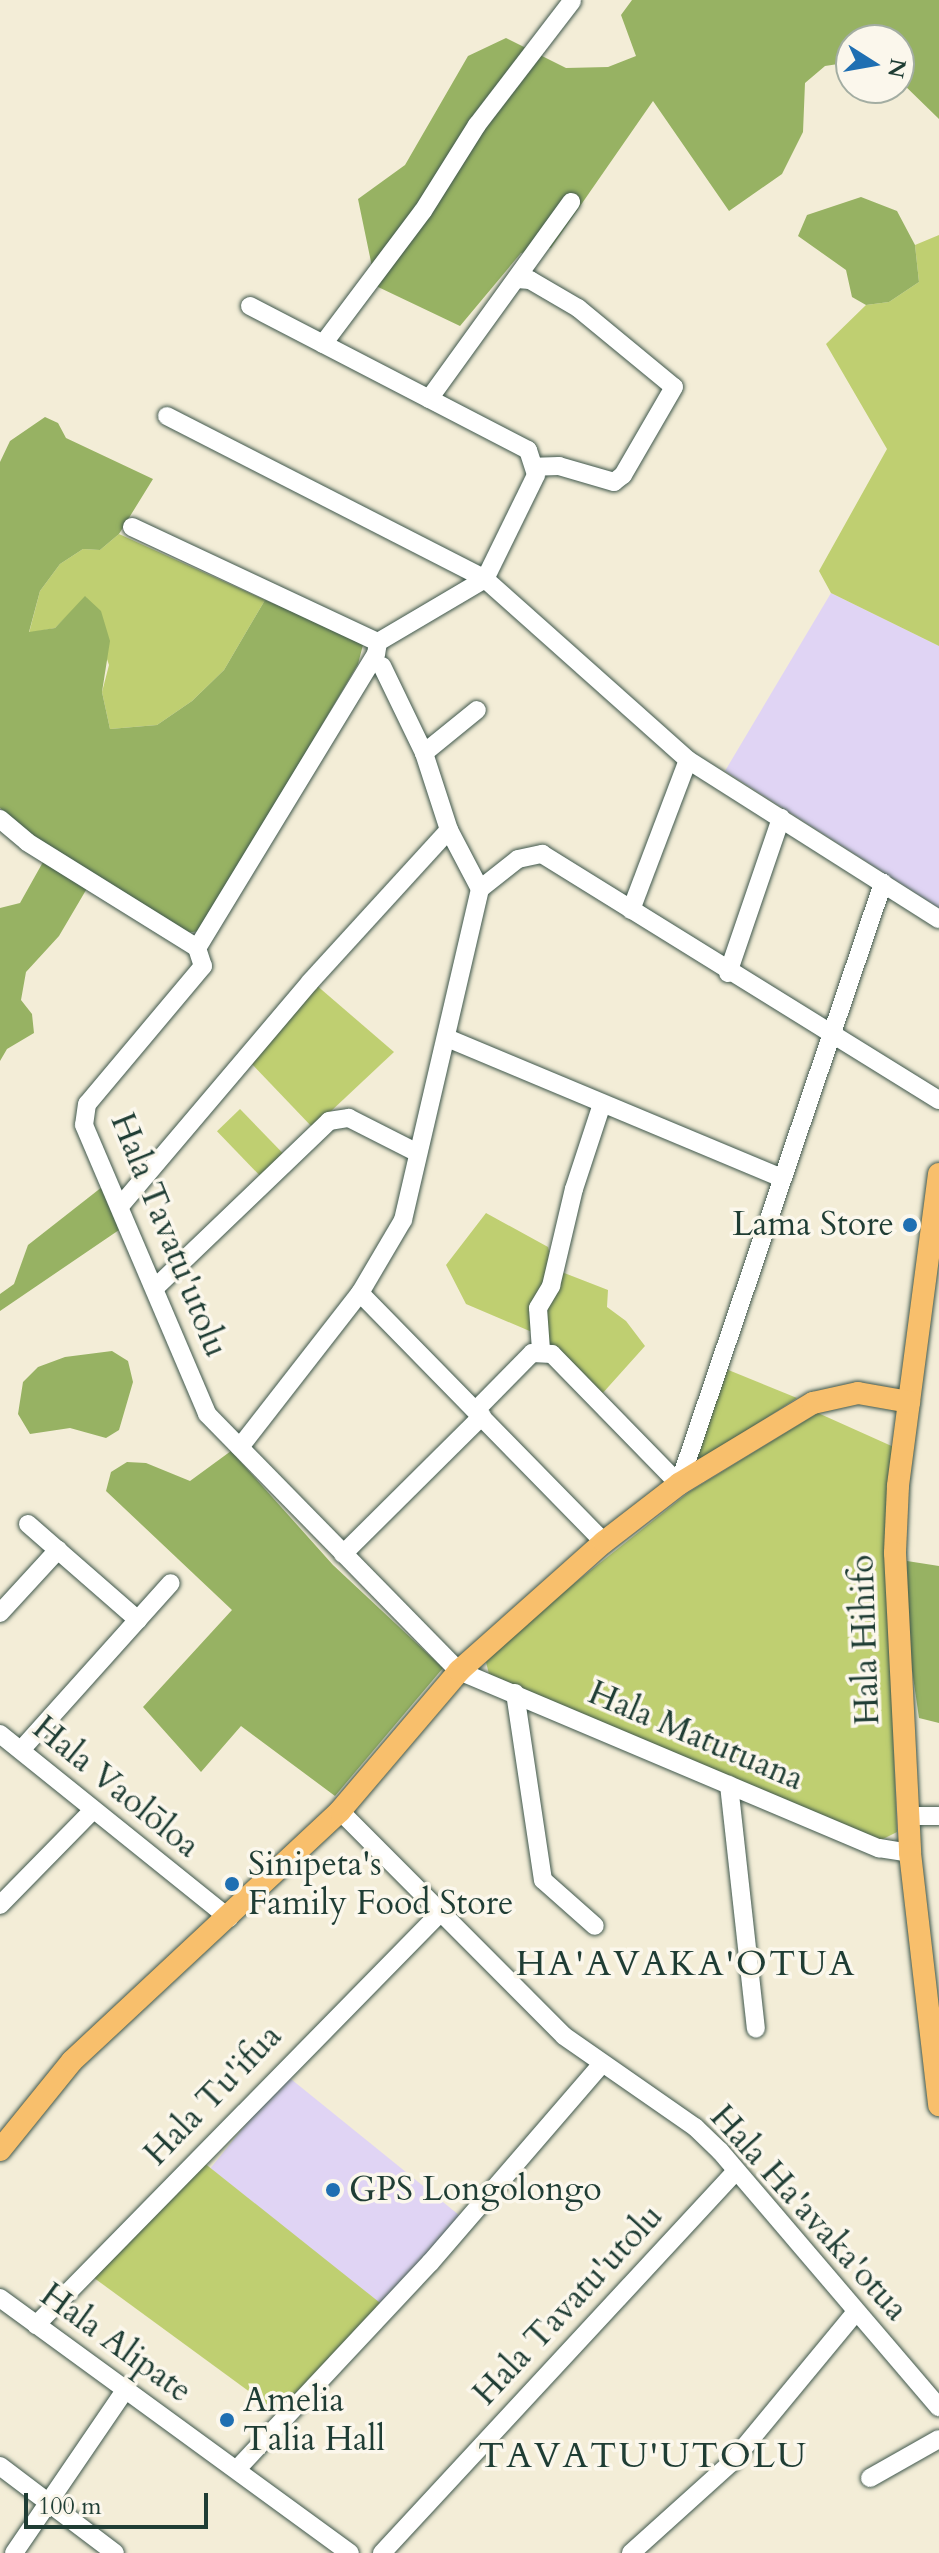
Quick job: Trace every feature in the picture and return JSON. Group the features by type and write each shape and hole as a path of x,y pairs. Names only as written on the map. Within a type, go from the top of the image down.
{"main road":[{"name":"Hala Hihifo","path":"939,1174 909,1402 895,1553 907,1816 939,2105"},
{"path":"0,2150 72,2061 229,1918 340,1811 459,1671 604,1542 679,1484 834,1395 858,1393 909,1402"}],"street":[{"path":"323,344 423,211 477,125 572,1"},
{"path":"429,399 571,202"},
{"path":"517,279 530,280 578,308 674,387 623,475 614,482 559,466 535,467"},
{"path":"0,819 27,842 197,948 376,657 485,579 535,467 528,450 250,306"},
{"path":"167,416 485,579 688,760 939,919"},
{"path":"132,527 376,657 424,753 449,830 480,889"},
{"path":"424,753 477,710"},
{"path":"631,910 688,760"},
{"path":"728,973 781,818"},
{"path":"121,1205 310,982 449,830"},
{"path":"240,1447 360,1293 403,1220 480,889 518,859 542,854 829,1036 939,1100"},
{"path":"541,1350 552,1354 679,1484 883,883"},
{"name":"Hala Tavatu'utolu","path":"197,948 203,966 87,1104 84,1125 156,1287 207,1414 459,1671"},
{"path":"447,1038 781,1178"},
{"path":"343,1554 541,1350 538,1308 551,1286 574,1189 602,1104"},
{"path":"156,1287 329,1121 349,1118 418,1153"},
{"path":"360,1293 604,1542"},
{"path":"28,1524 138,1620"},
{"path":"0,1613 58,1550"},
{"path":"21,1750 171,1583"},
{"name":"Hala Matutuana","path":"459,1671 879,1848 910,1853"},
{"path":"515,1693 543,1880 595,1926"},
{"name":"Hala Vaolōloa","path":"0,1734 229,1918"},
{"path":"729,1785 756,2029"},
{"path":"0,1905 92,1811"},
{"name":"Hala Ha'avaka'otua","path":"340,1811 564,2036 695,2127 939,2407"},
{"path":"907,1816 939,1816"},
{"name":"Hala Tu'ifua","path":"36,2325 440,1913"},
{"path":"238,2468 430,2263 602,2064"},
{"name":"Hala Tavatu'utolu","path":"382,2553 736,2171"},
{"name":"Hala Alipate","path":"0,2298 238,2468 350,2553"},
{"path":"631,2553 731,2463 855,2313"},
{"path":"14,2553 125,2390"},
{"path":"870,2478 939,2439"},
{"path":"0,2466 115,2553"}],"shaded area":[{"path":"831,593 939,646 939,908 725,771"},
{"name":"GPS Longolongo","path":"286,2075 462,2218 387,2311 210,2168"}],"green space":[{"path":"632,0 939,0 939,119 915,96 915,24 835,24 835,64 825,66 805,83 803,132 782,174 729,211 653,101 551,248 521,253 460,326 376,286 358,199 405,165 468,56 506,38 566,68 608,67 636,56 621,15"},
{"path":"861,197 897,211 915,245 919,282 889,302 866,305 852,297 846,270 798,236 807,215"},
{"path":"939,235 939,646 831,593 819,571 887,449 826,344 866,305 889,302 919,282 915,245"},
{"path":"45,417 58,423 66,438 153,479 119,534 100,550 83,549 60,564 40,591 29,632 55,628 85,596 101,611 110,641 102,692 110,729 157,725 192,701 224,670 265,600 364,641 358,664 200,931 185,933 30,835 0,808 0,462 10,441"},
{"path":"119,534 265,600 224,670 192,701 157,725 110,729 102,692 109,665 86,597 55,628 29,633 40,591 60,564 83,549 100,550"},
{"path":"43,862 89,885 59,936 26,972 21,1000 32,1014 34,1033 7,1049 0,1061 0,908 20,903"},
{"path":"315,984 394,1052 313,1128 250,1062"},
{"path":"240,1109 283,1154 260,1176 217,1131"},
{"path":"102,1187 119,1230 0,1311 0,1294 14,1284 28,1245"},
{"path":"486,1213 548,1247 554,1269 608,1290 607,1307 626,1321 645,1346 601,1395 539,1335 466,1304 446,1265"},
{"path":"112,1351 128,1361 133,1382 119,1430 106,1438 70,1428 30,1434 18,1414 23,1382 38,1367 65,1357"},
{"path":"721,1367 797,1398 695,1464"},
{"path":"818,1413 896,1448 886,1555 897,1832 879,1841 489,1674 486,1662 536,1614 689,1492"},
{"path":"231,1451 333,1565 443,1668 335,1796 241,1726 201,1772 143,1707 232,1610 106,1491 111,1472 127,1462 146,1463 190,1481"},
{"path":"907,1561 939,1566 939,1723 919,1718 908,1642"},
{"path":"203,2162 384,2306 280,2414 90,2275"}],"place":[{"name":"Lama Store","path":"910,1225"},
{"name":"Sinipeta's Family Food Store","path":"232,1884"},
{"name":"GPS Longolongo","path":"333,2190"},
{"name":"Amelia Talia Hall","path":"227,2420"}],"district":[{"name":"HA'AVAKA'OTUA","path":"686,1964"},
{"name":"TAVATU'UTOLU","path":"643,2456"}]}
